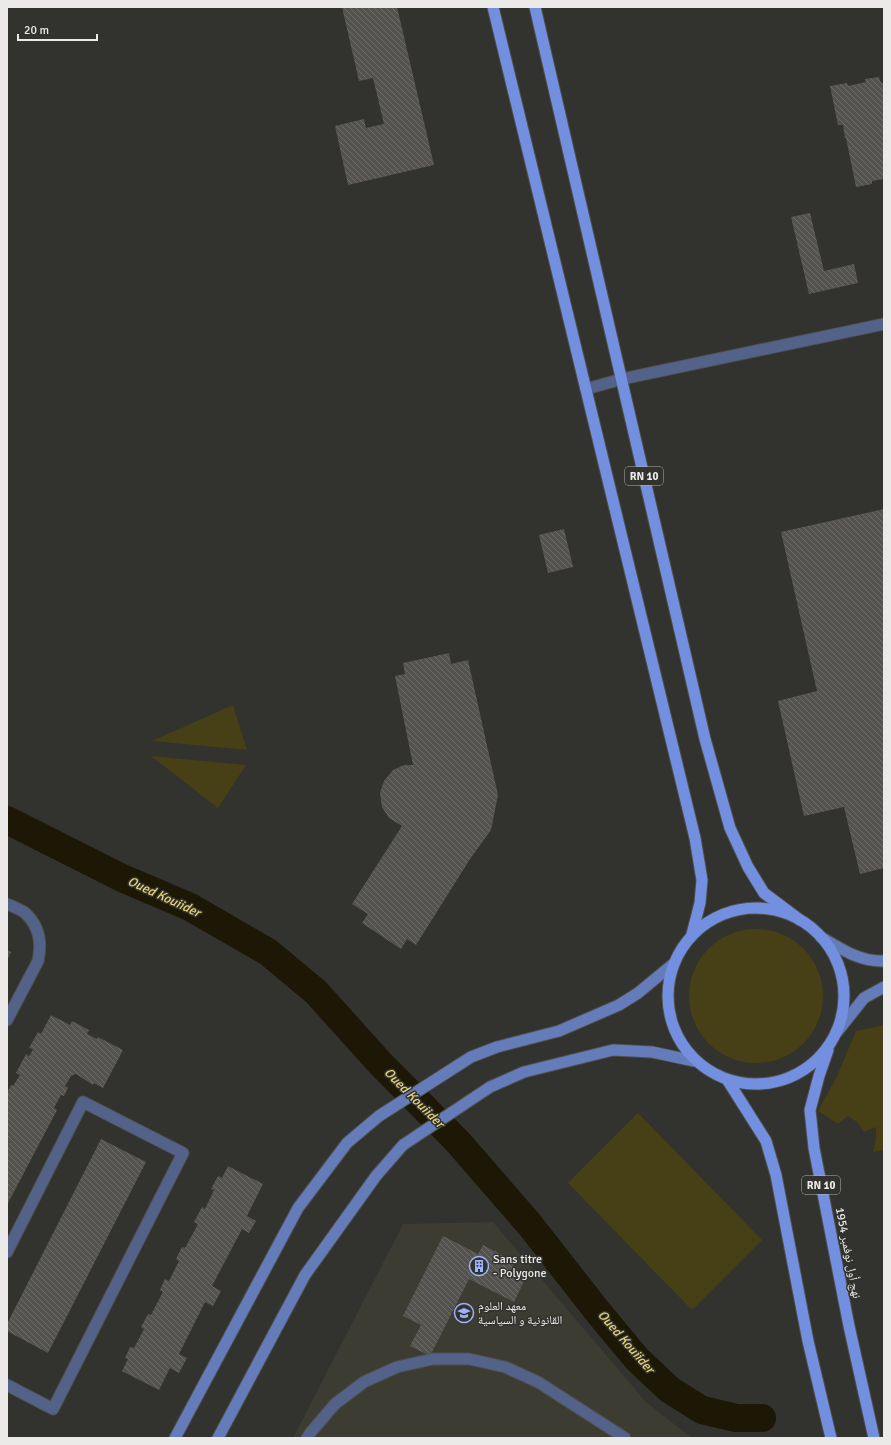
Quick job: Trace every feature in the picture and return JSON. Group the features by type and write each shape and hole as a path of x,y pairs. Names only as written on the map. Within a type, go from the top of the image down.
{"main road":[{"name":"RN 10","path":"493,7 695,838 702,880 700,904 692,934"},
{"name":"RN 10","path":"535,7 705,740 730,828 748,867 764,893 800,920"},
{"path":"821,937 838,966 843,982 844,999 842,1016 837,1032 830,1046 810,1067 785,1081 756,1086 728,1081 710,1073 694,1061 670,1021 667,993 672,965 684,943 692,934 711,920 732,910 756,907 779,911 800,920 821,937 855,956 867,960 884,961"},
{"path":"175,1438 298,1208 347,1143 379,1116 472,1057 497,1047 559,1031 619,1006 638,993 672,965"},
{"path":"837,1032 864,998 884,987"},
{"name":"نهج أول نوفمبر 1954","path":"830,1046 819,1076 810,1110 814,1148 849,1326 874,1438"},
{"path":"218,1438 305,1275 376,1176 403,1145 490,1087 524,1072 613,1050 652,1052 694,1061"},
{"path":"728,1081 766,1141 776,1175 808,1341 831,1438"}],"street":[{"path":"586,389 622,379 884,324"},
{"path":"7,904 22,911 29,917 38,934 40,952 38,961 7,1020"},
{"path":"7,1252 83,1102 183,1153 53,1409 7,1385"},
{"path":"308,1438 311,1432 335,1404 364,1382 397,1367 433,1359 469,1359 505,1367 538,1382 625,1438"}],"shaded area":[{"path":"233,705 247,750 152,741"},
{"path":"151,756 246,765 218,808"},
{"path":"749,929 763,929 782,934 804,948 818,970 822,983 822,1009 818,1022 804,1044 782,1058 763,1063 749,1063 730,1058 708,1044 694,1022 689,1003 689,989 694,970 708,948 730,934"},
{"path":"884,1025 884,1150 873,1152 876,1138 876,1127 864,1132 857,1122 848,1116 838,1124 818,1111 837,1076 856,1031"},
{"path":"638,1113 762,1240 692,1310 568,1183"},
{"name":"معهد العلوم القانونية و السياسية","path":"493,1222 646,1402 692,1438 293,1438 403,1224"}],"building":[{"path":"342,7 397,7 434,165 348,185 335,126 364,119 366,128 384,124 373,78 359,81"},
{"path":"879,77 880,81 884,85 884,179 872,181 872,184 856,187 843,125 838,125 830,86 847,83 848,86 866,82 865,79"},
{"path":"810,213 824,271 854,264 858,283 809,294 791,217"},
{"path":"884,509 884,868 860,874 844,807 804,816 778,701 817,691 781,532"},
{"path":"564,529 573,567 548,573 539,535"},
{"path":"449,653 451,664 468,660 498,795 491,830 470,859 416,945 407,939 401,949 362,923 368,914 352,904 402,826 389,818 382,807 380,793 384,781 393,770 404,765 413,765 395,676 405,674 403,663"},
{"path":"7,950 11,952 7,960"},
{"path":"51,1015 70,1025 72,1021 89,1030 87,1034 97,1039 98,1037 123,1050 103,1088 94,1083 93,1085 76,1074 71,1076 65,1086 68,1088 64,1096 61,1095 54,1108 57,1110 7,1203 7,1142 11,1143 7,1141 7,1093 11,1085 13,1086 20,1075 16,1073 26,1054 29,1056 30,1055 33,1049 29,1048 38,1032 41,1034"},
{"path":"101,1139 146,1162 48,1353 7,1331 7,1324"},
{"path":"228,1166 263,1184 247,1216 256,1221 249,1233 242,1229 212,1286 221,1291 213,1306 205,1302 179,1354 187,1358 179,1373 170,1368 159,1390 122,1371 128,1359 125,1358 130,1347 134,1348 144,1329 141,1327 148,1314 151,1315 163,1292 160,1290 165,1279 169,1281 179,1261 176,1259 182,1247 185,1248 198,1224 194,1222 202,1207 205,1209 214,1190 211,1189 218,1176 222,1178"},
{"path":"443,1236 478,1254 483,1245 515,1262 510,1271 525,1279 514,1302 469,1279 430,1356 410,1346 421,1325 403,1316"}],"waterway":[{"name":"Oued Kouiider","path":"7,820 122,878 190,907 268,952 316,992 379,1062 458,1142 530,1225 637,1359 670,1390 702,1410 736,1418 762,1418"}],"place":[{"name":"Sans titre - Polygone","path":"479,1266"},
{"name":"معهد العلوم القانونية و السياسية","path":"464,1313"}]}
